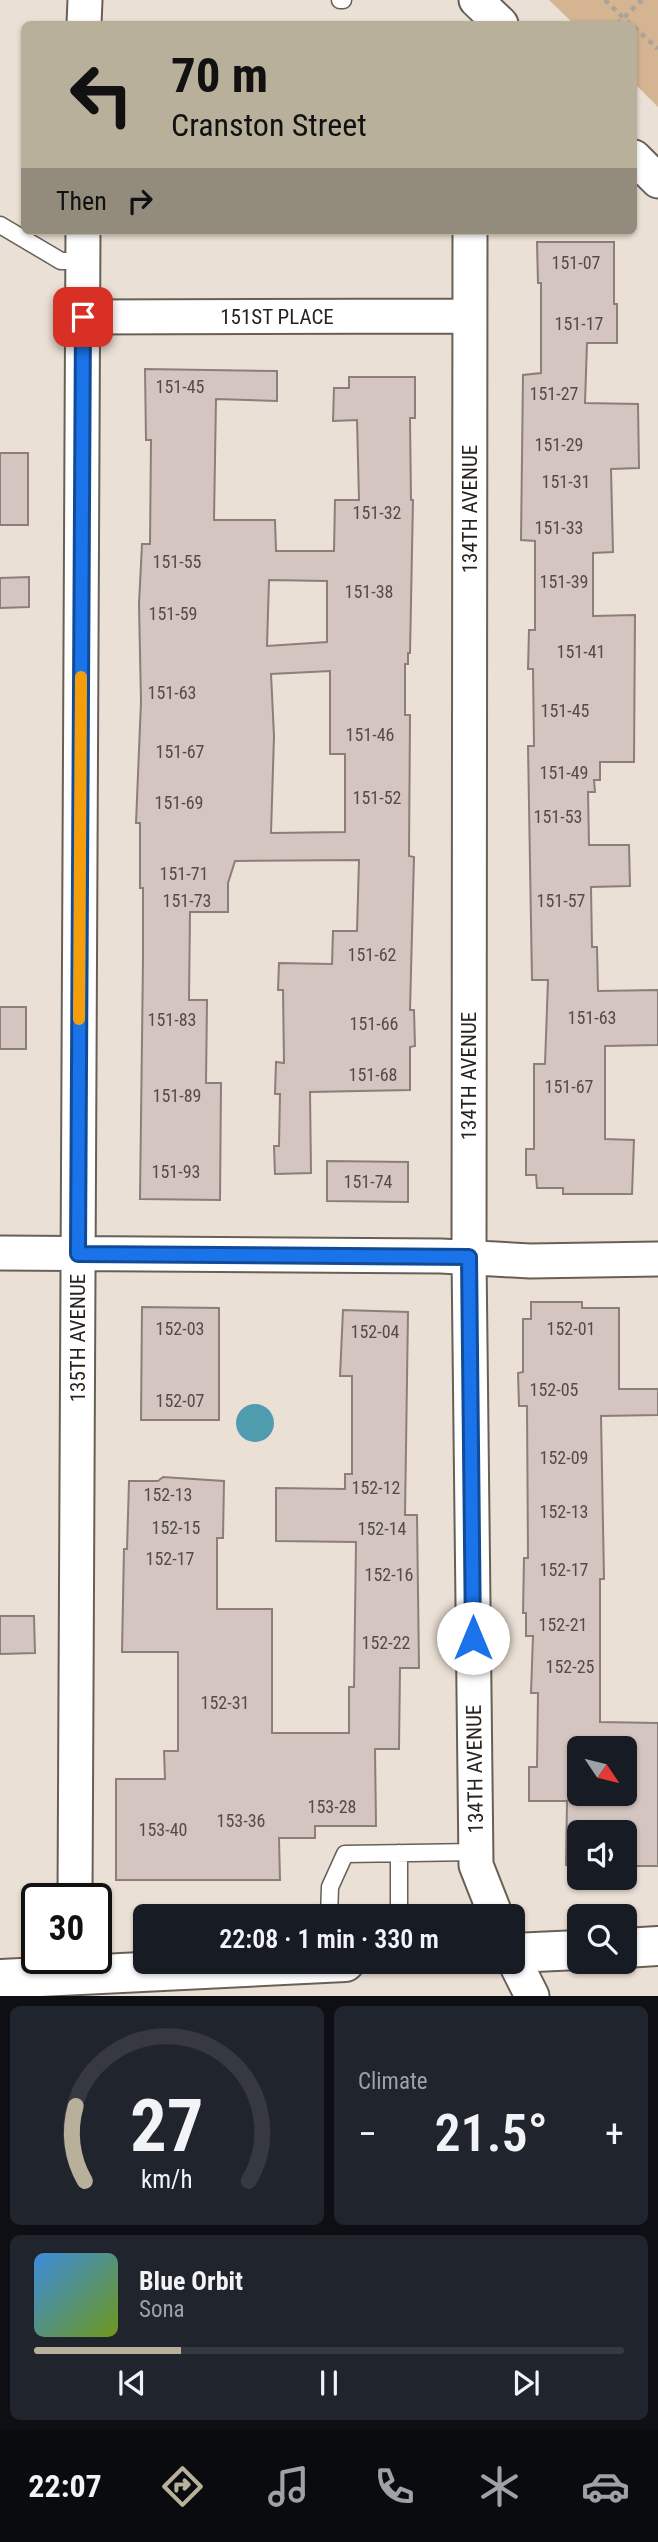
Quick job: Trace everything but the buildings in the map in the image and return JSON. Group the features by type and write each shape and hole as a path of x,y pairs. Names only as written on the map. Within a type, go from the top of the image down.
{"main road":[{"path":"637,1947 658,1946"},
{"path":"525,1954 567,1951"},
{"path":"112,1966 133,1966"},
{"path":"0,1979 31,1974"}],"street":[{"path":"85,0 85,21"},
{"path":"470,0 470,21"},
{"path":"476,0 498,21"},
{"path":"637,160 658,181"},
{"name":"134TH AVENUE","path":"470,235 469,1257 475,1852 476,1865 491,1904"},
{"name":"135TH AVENUE","path":"75,1883 83,246"},
{"name":"151ST PLACE","path":"83,317 470,316"},
{"path":"0,1253 469,1257 530,1261 658,1259"},
{"path":"522,1974 532,1996"}],"lane":[{"path":"0,225 61,261 83,246"},
{"path":"329,1904 330,1887 345,1854 475,1852"},
{"path":"399,1853 399,1904"}],"path":[{"path":"605,0 626,21"},
{"path":"620,21 642,0"},
{"path":"637,30 658,49"}],"shaded area":[{"path":"549,0 658,0 658,107 637,86 637,21 571,21"}],"water":[{"path":"255,1404 268,1410 274,1423 268,1436 255,1442 242,1436 236,1423 242,1410"}],"slow traffic":[{"path":"79,1019 81,677"}],"route":[{"path":"83,317 78,1254 469,1257 473,1638"}]}
